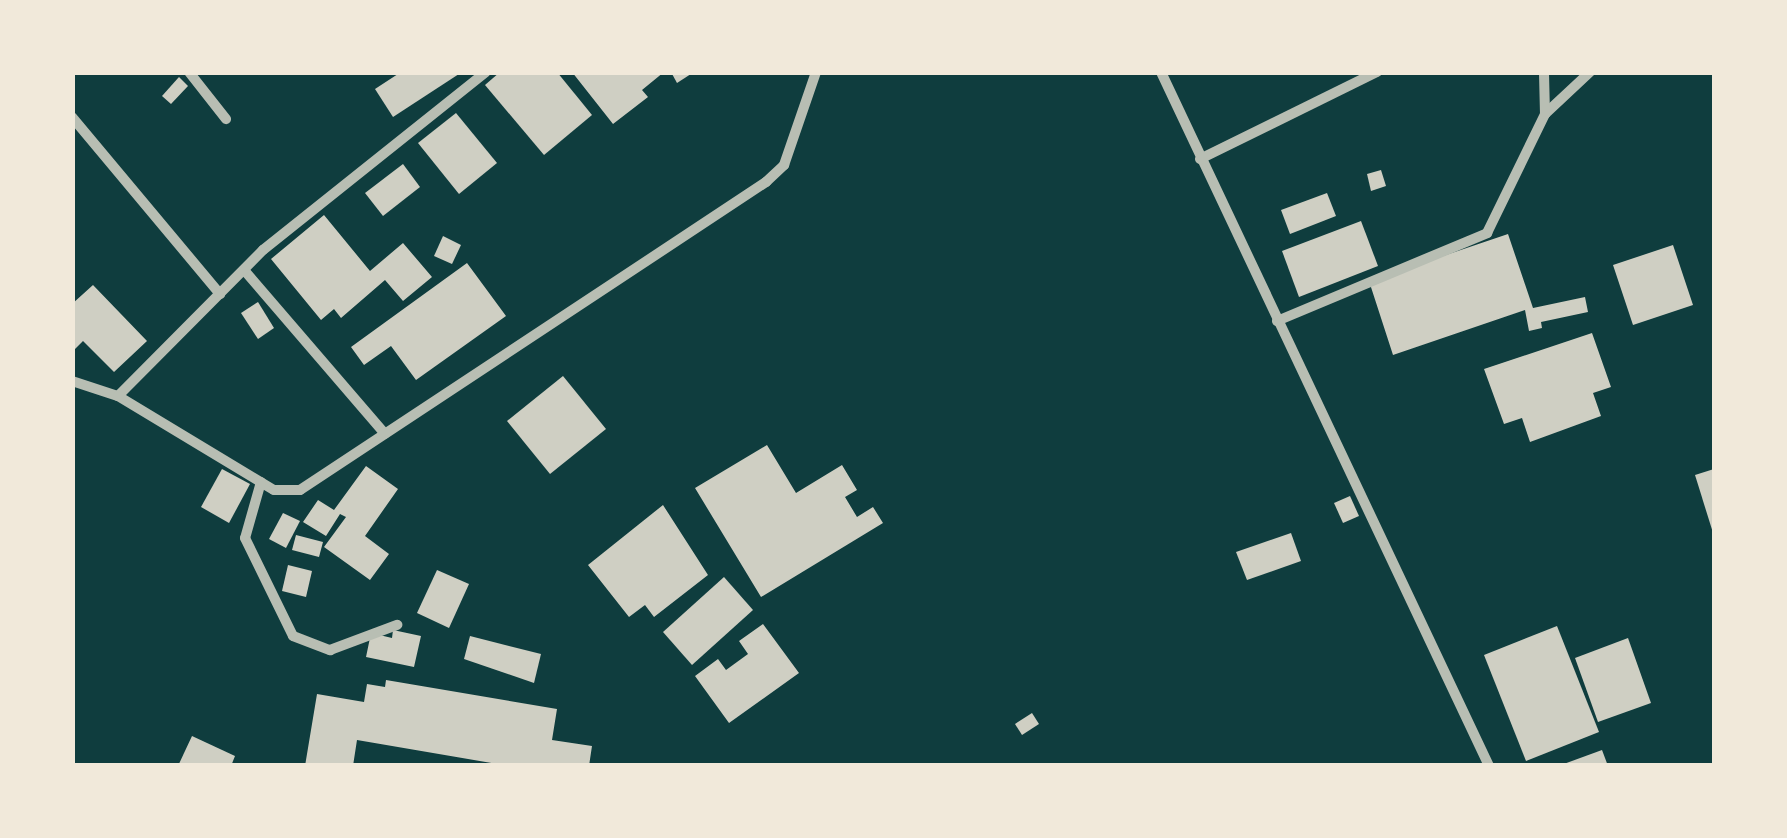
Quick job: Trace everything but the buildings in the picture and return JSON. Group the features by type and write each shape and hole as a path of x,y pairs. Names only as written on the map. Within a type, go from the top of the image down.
{"street":[{"path":"189,72 226,118"},
{"path":"118,396 244,270 486,72"},
{"path":"72,381 118,396 274,490 300,490 766,182 784,165 816,72"},
{"path":"1160,72 1489,766"},
{"path":"1200,159 1377,72"},
{"path":"1544,72 1544,114"},
{"path":"1277,321 1486,232 1544,114 1590,72"},
{"path":"72,118 220,294"},
{"path":"244,270 385,434"},
{"path":"260,482 245,538 293,636 330,650 397,625"}]}
